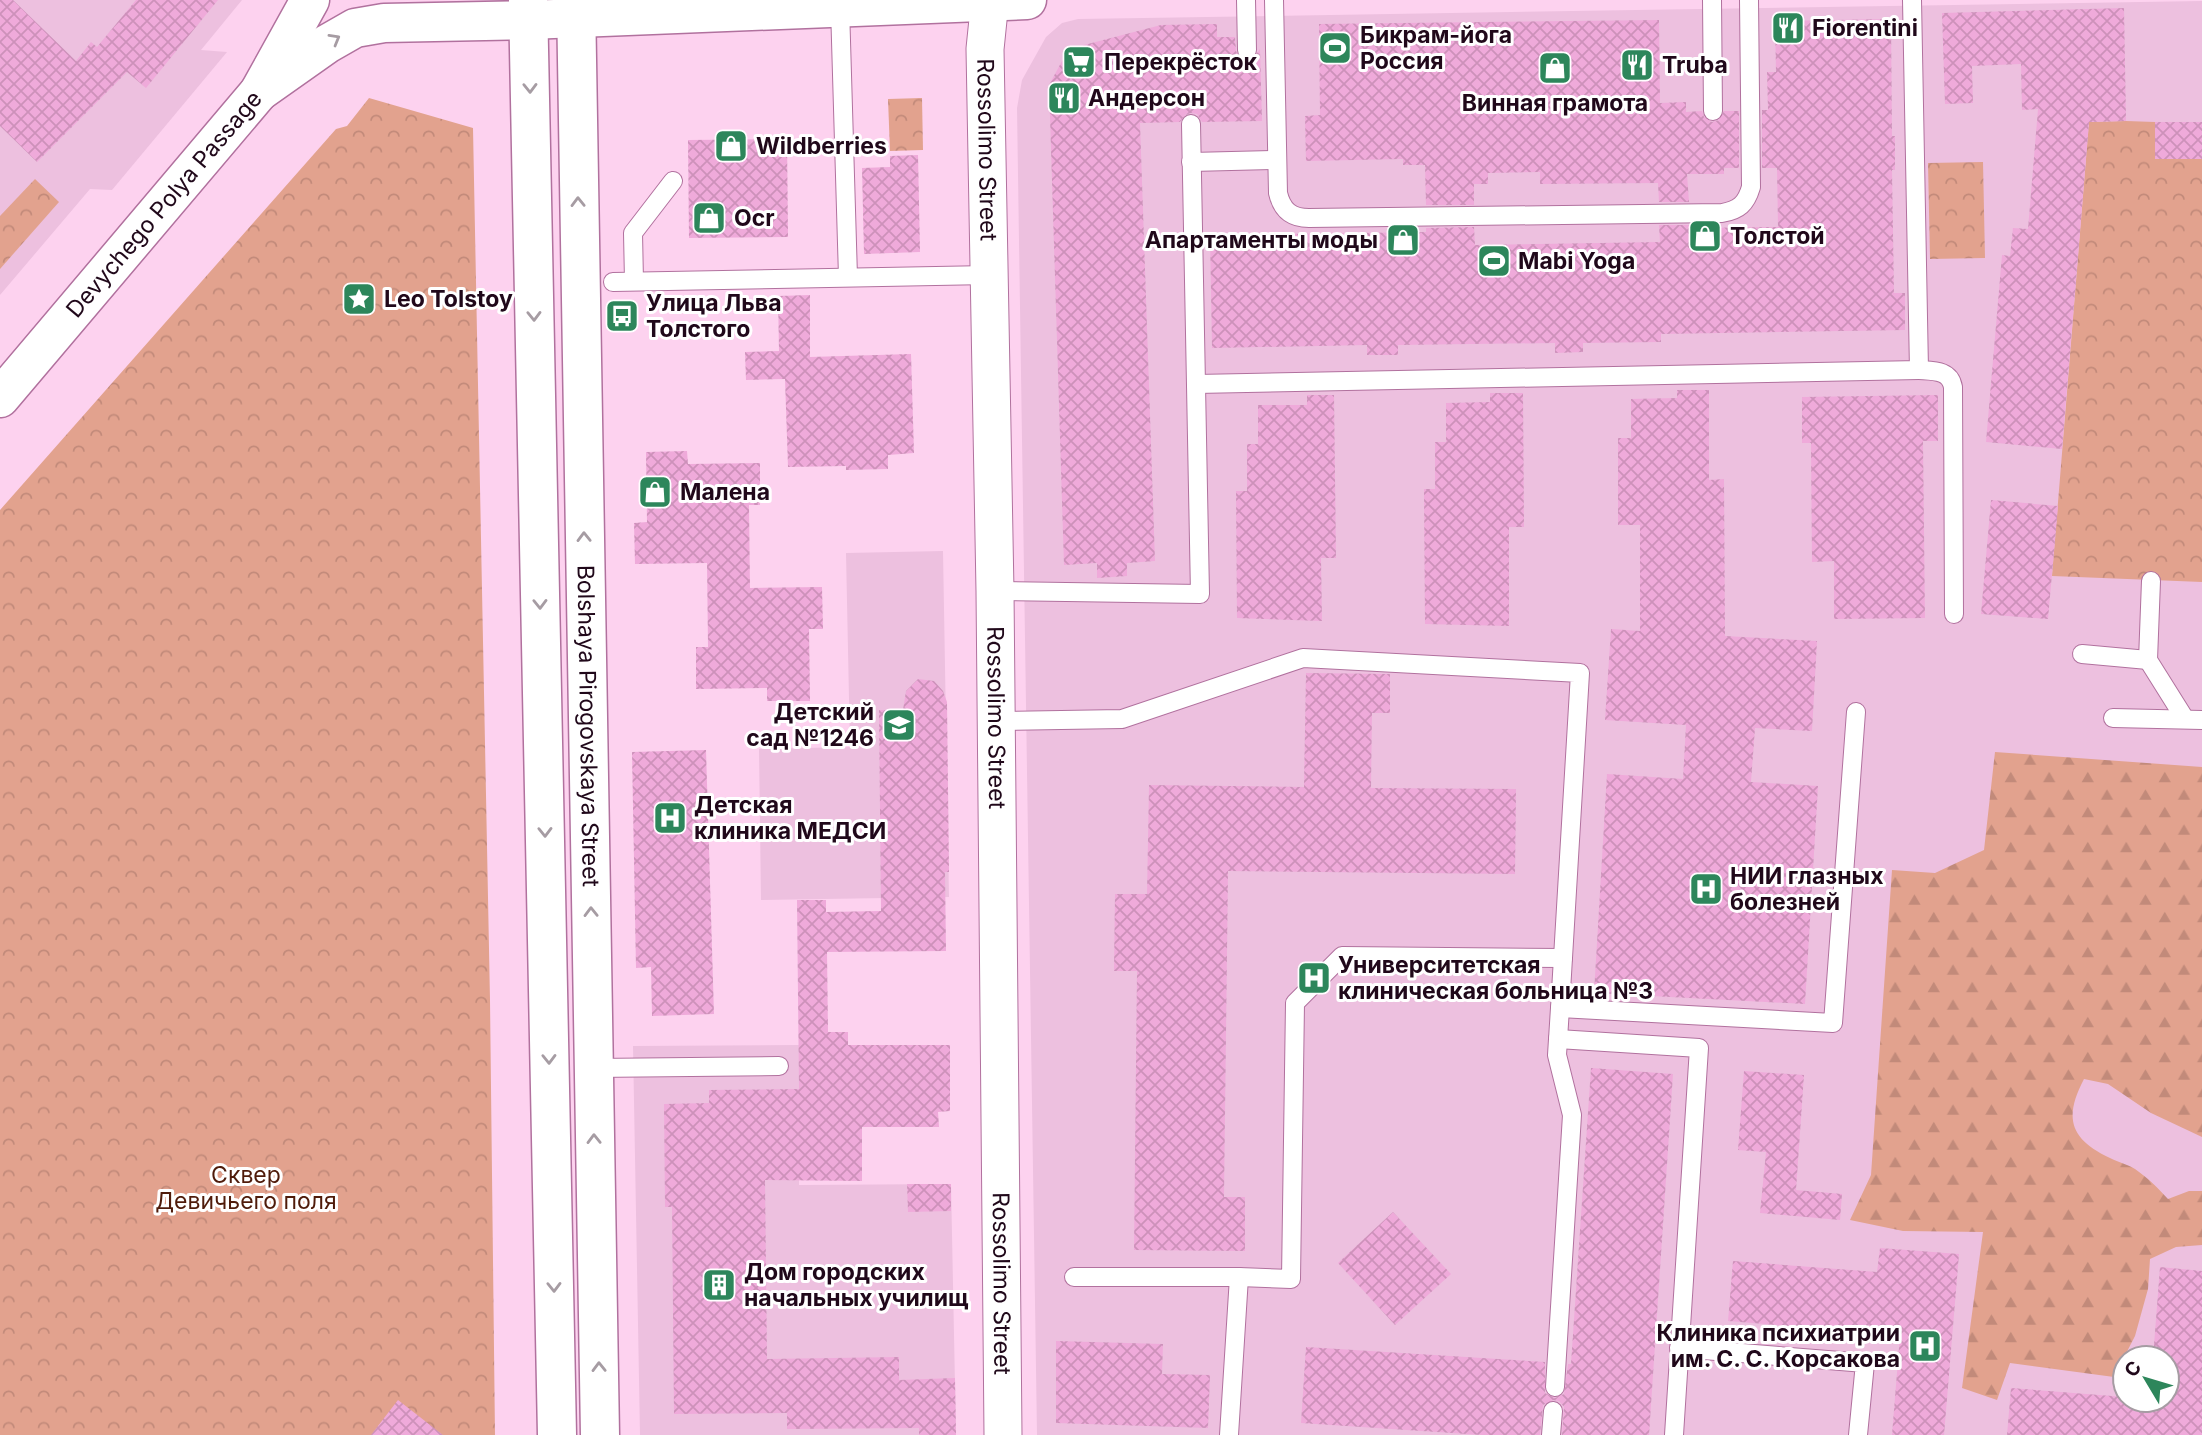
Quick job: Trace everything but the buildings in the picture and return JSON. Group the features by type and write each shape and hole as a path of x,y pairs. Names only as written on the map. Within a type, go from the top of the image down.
{"main road":[{"name":"Devychego Polya Passage","path":"0,398 258,92 310,0"},
{"path":"258,92 355,28 384,23 459,21 528,10 840,7 1027,0"},
{"name":"Bolshaya Pirogovskaya Street","path":"576,9 600,1435"},
{"name":"Bolshaya Pirogovskaya Street","path":"528,10 556,1435"}],"street":[{"path":"424,0 459,21"},
{"name":"Rossolimo Street","path":"990,1 985,49 995,591 1003,1435"}],"lane":[{"path":"1246,0 1247,50"},
{"path":"1274,0 1278,193 1281,205 1298,218 1734,211 1743,205 1751,187 1749,0"},
{"path":"1712,0 1713,111"},
{"path":"1912,0 1919,370"},
{"path":"840,7 848,277"},
{"path":"995,591 1200,594 1191,124"},
{"path":"1191,162 1277,160"},
{"path":"634,281 634,233 673,181"},
{"path":"613,282 989,275"},
{"path":"1196,384 1919,370 1942,372 1948,375 1954,387 1954,614"},
{"path":"2151,580 2148,660 2194,720"},
{"path":"2082,654 2148,660"},
{"path":"996,721 1122,719 1303,658 1580,673 1557,1055 1572,1115 1555,1387"},
{"path":"1560,1008 1833,1023 1856,712"},
{"path":"2113,718 2194,720"},
{"path":"1074,1277 1291,1279 1294,1003 1342,956 1563,958"},
{"path":"1558,1039 1699,1048 1674,1435"},
{"path":"593,1068 779,1066"},
{"path":"1229,1435 1239,1277"},
{"path":"1679,1348 1864,1363 1858,1435"},
{"path":"1551,1435 1553,1411"}],"shaded area":[{"path":"0,0 242,0 201,50 227,52 112,190 90,189 0,295"},
{"path":"2202,1 2202,1435 1037,1435 1017,108 1022,80 1046,37 1062,23 1078,19"},
{"name":"Детский сад №1246","path":"943,551 949,897 761,900 759,749 850,747 846,553"},
{"path":"799,1045 799,1185 951,1184 956,1435 640,1435 633,1046"}],"green space":[{"name":"Сквер Девичьего поля","path":"369,98 473,128 490,1000 495,1435 0,1435 0,510 336,129 347,126"},
{"path":"922,98 923,150 890,151 888,99"},
{"path":"2089,122 2155,122 2155,159 2202,159 2202,582 2052,576"},
{"path":"1983,162 1985,258 1930,259 1928,163"},
{"path":"35,179 59,202 0,269 0,216"},
{"path":"1995,752 2202,767 2202,1137 2151,1113 2108,1084 2084,1079 2074,1105 2073,1116 2078,1135 2086,1143 2096,1151 2135,1169 2168,1199 2189,1191 2202,1191 2202,1245 2176,1247 2150,1259 2148,1289 2135,1336 2131,1344 2111,1344 2111,1377 2010,1363 1997,1400 1962,1388 1983,1232 1903,1231 1850,1220 1871,1175 1892,870 1935,873 1984,850"}],"place":[{"name":"Fiorentini","path":"1788,28"},
{"name":"Бикрам-йога Россия","path":"1335,48"},
{"name":"Перекрёсток","path":"1079,62"},
{"name":"Truba","path":"1637,65"},
{"name":"Винная грамота","path":"1555,68"},
{"name":"Андерсон","path":"1064,98"},
{"name":"Wildberries","path":"731,146"},
{"name":"Ocr","path":"709,218"},
{"name":"Толстой","path":"1705,236"},
{"name":"Апартаменты моды","path":"1403,240"},
{"name":"Mabi Yoga","path":"1494,261"},
{"name":"Leo Tolstoy","path":"359,299"},
{"name":"Улица Льва Толстого","path":"622,316"},
{"name":"Малена","path":"655,492"},
{"name":"Детский сад №1246","path":"899,725"},
{"name":"Детская клиника МЕДСИ","path":"670,818"},
{"name":"НИИ глазных болезней","path":"1706,889"},
{"name":"Университетская клиническая больница №3","path":"1314,978"},
{"name":"Дом городских начальных училищ","path":"719,1285"},
{"name":"Клиника психиатрии им. С. С. Корсакова","path":"1925,1346"}]}
